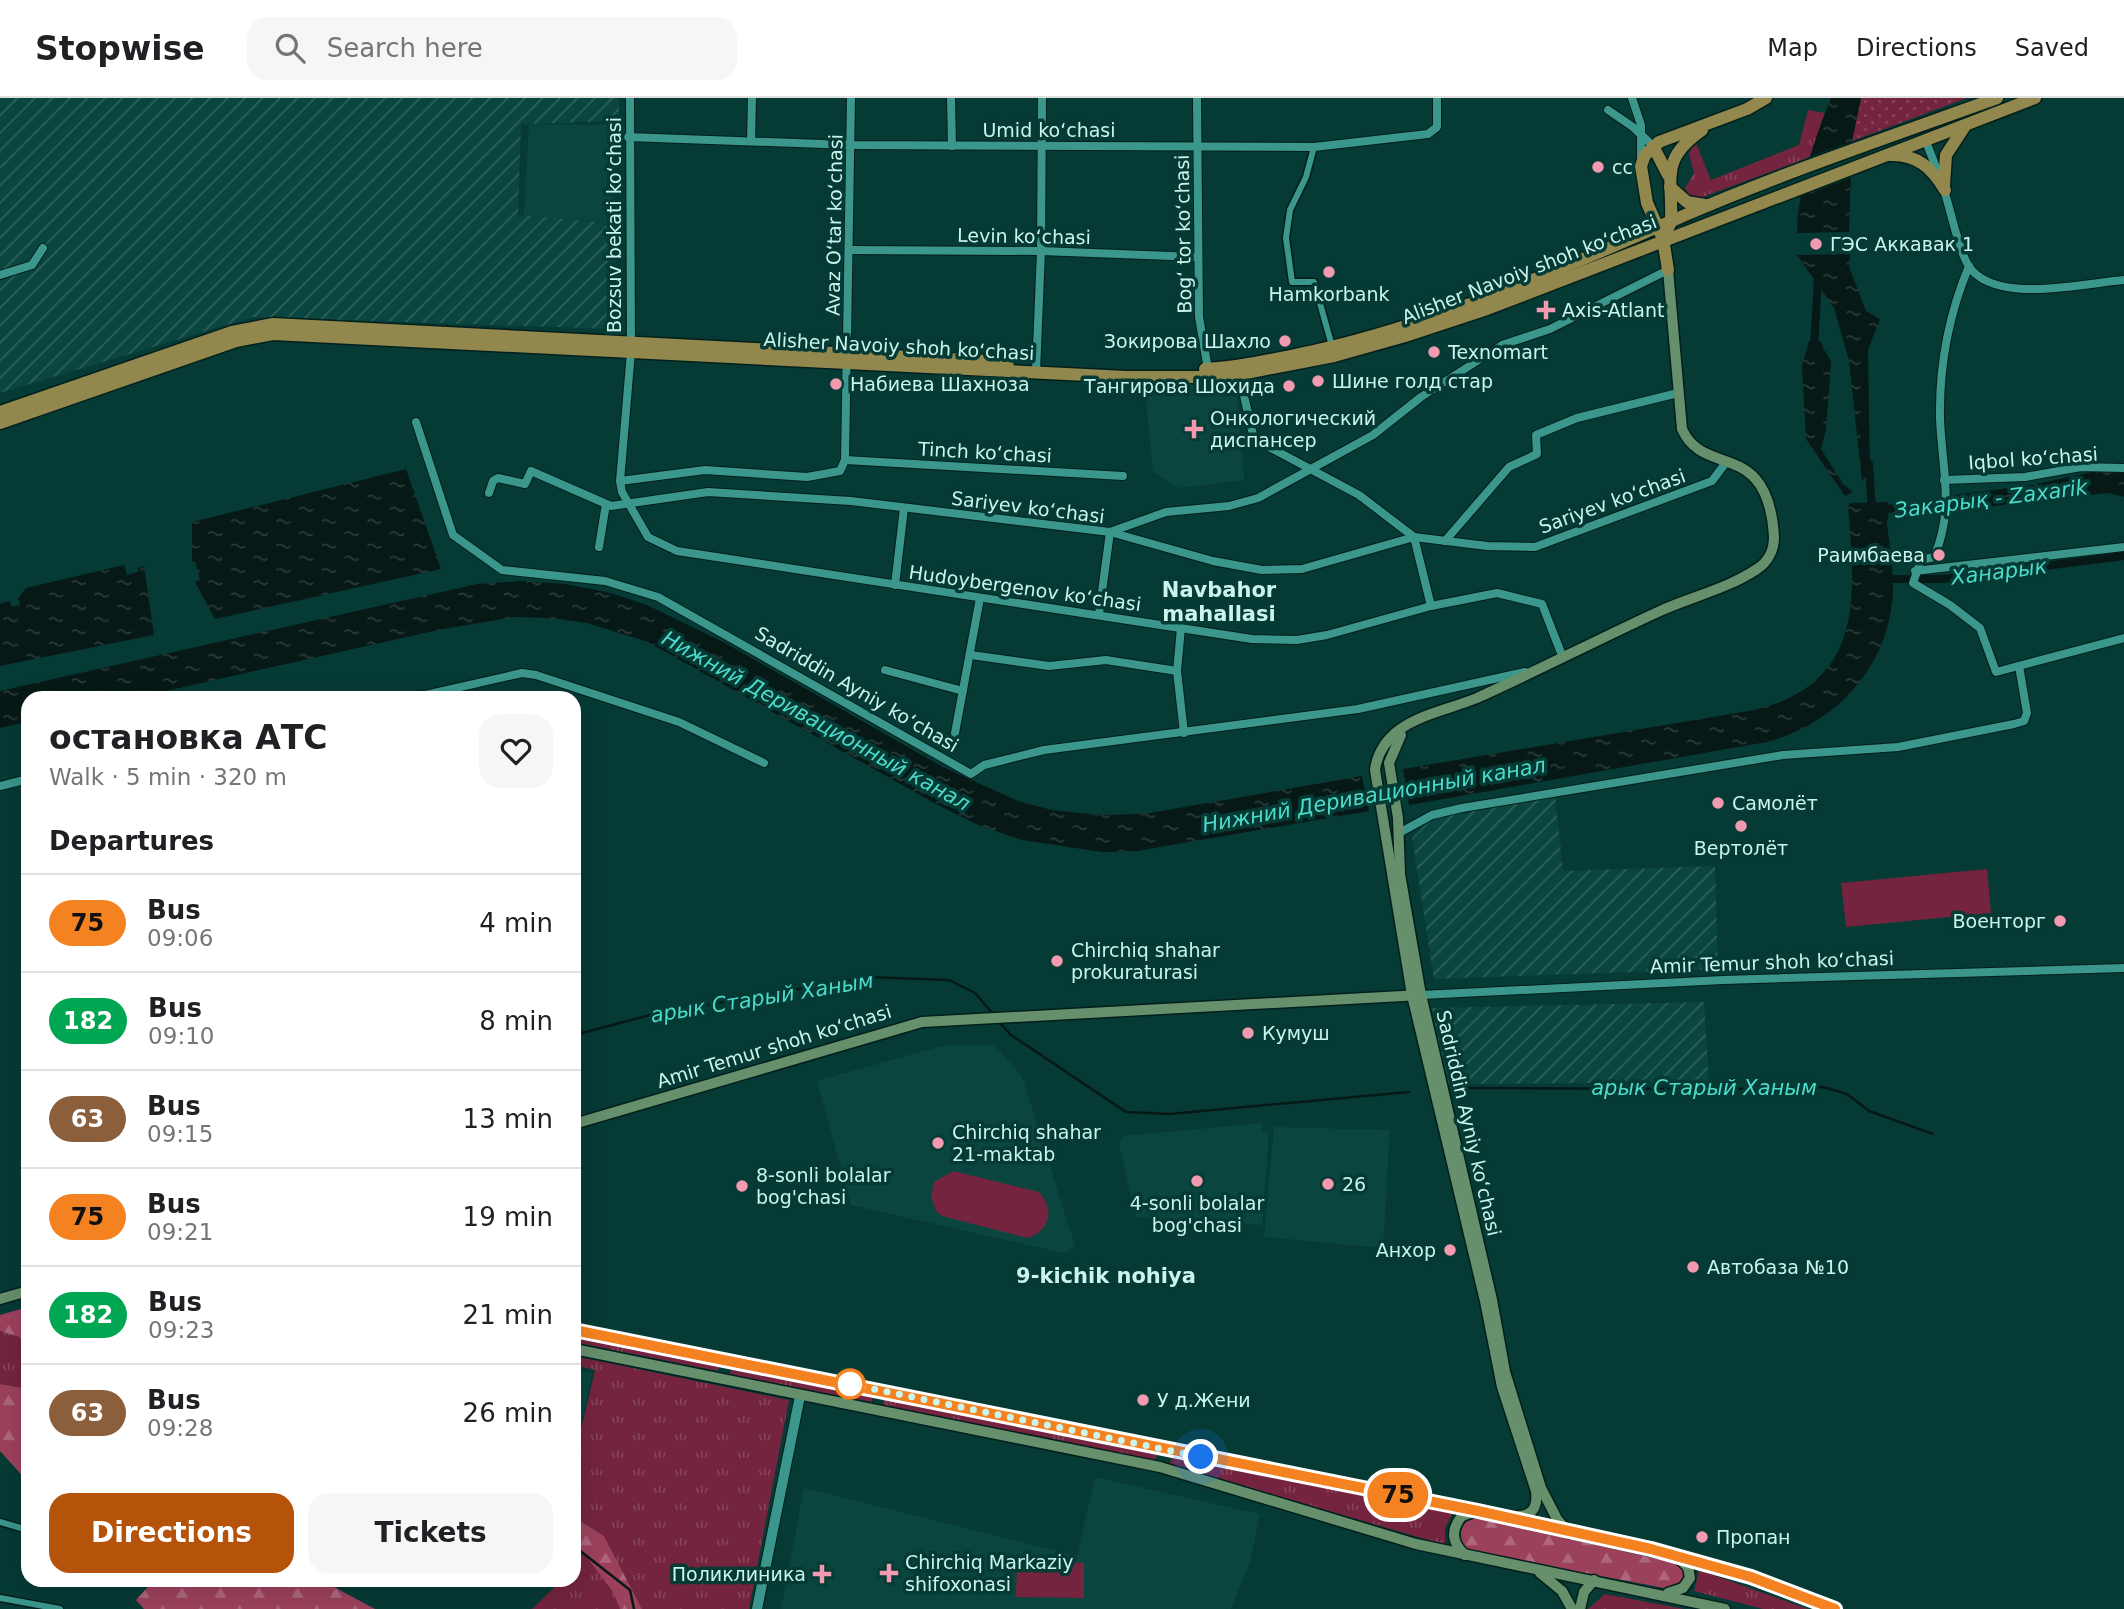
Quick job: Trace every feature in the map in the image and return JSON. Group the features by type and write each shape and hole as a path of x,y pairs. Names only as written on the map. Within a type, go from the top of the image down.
{"main road":[{"path":"1668,269 1660,234 1647,203 1640,166 1653,146 1766,98"},
{"path":"1925,139 1920,126 1997,98"},
{"path":"1874,158 2035,98"},
{"path":"1647,203 1655,212 1662,213 1668,209 1670,186 1682,147 1717,121"},
{"path":"1945,190 1942,173 1946,155 1957,134 1968,123"},
{"name":"Alisher Navoiy shoh koʻchasi","path":"1671,222 1920,126"},
{"path":"1653,146 1670,186 1671,222 1660,234"},
{"path":"1874,158 1895,155 1916,159 1931,170 1945,190"},
{"name":"Alisher Navoiy shoh koʻchasi","path":"0,423 236,341 263,335 326,334 849,357 1145,377 1239,374 1334,356 1429,329 1660,234 1689,229 1874,158"},
{"path":"1670,186 1692,204 1712,204"},
{"path":"1647,203 1641,226 1628,247 1654,253 1668,269"},
{"path":"1668,269 1674,247 1689,229 1684,216"},
{"name":"Alisher Navoiy shoh koʻchasi","path":"1036,368 1208,369 1259,363 1332,347 1483,300 1628,247"},
{"name":"Sadriddin Ayniy ko‘chasi","path":"1503,1517 1532,1514 1536,1507 1536,1491 1491,1346 1485,1301 1416,995 1374,774 1379,755 1401,729 1542,669 1657,612 1745,575 1768,559 1774,537 1765,493 1750,472 1701,449 1688,438 1680,423 1674,312 1668,269"},
{"name":"Alisher Navoiy shoh koʻchasi","path":"0,412 232,332 273,324 630,347"},
{"name":"Sadriddin Ayniy ko‘chasi","path":"1420,720 1407,728 1395,744 1389,759 1398,818 1400,874 1416,995 1492,1300 1505,1371 1541,1488 1557,1518 1569,1533"},
{"name":"Amir Temur shoh ko‘chasi","path":"581,1122 904,1025 986,1017 1416,995"},
{"path":"0,1299 21,1293"},
{"path":"581,1331 1478,1511 1668,1554 1751,1577 1835,1609"},
{"path":"581,1350 1160,1467 1467,1556 1658,1593 1725,1609"},
{"path":"723,1380 726,1359"},
{"path":"876,1410 880,1390"},
{"path":"1160,1467 1165,1450"},
{"path":"1467,1556 1456,1545 1454,1530 1462,1516 1478,1511"},
{"path":"1658,1593 1679,1591 1690,1578 1686,1564 1668,1554"},
{"path":"1531,1569 1553,1582 1566,1596 1572,1609"},
{"path":"1580,1609 1584,1592 1594,1580"}],"street":[{"name":"Bozsuv bekati ko‘chasi","path":"629,98 630,347"},
{"path":"751,141 752,98"},
{"name":"Avaz O‘tar ko‘chasi","path":"849,357 851,98"},
{"path":"951,98 952,146"},
{"path":"1036,368 1041,251 1042,98"},
{"name":"Bog‘ tor ko‘chasi","path":"1198,98 1199,317 1208,369"},
{"name":"Umid ko‘chasi","path":"628,137 850,145 1042,147 1197,144 1314,147 1428,134 1437,127 1437,98"},
{"path":"1632,98 1639,113 1640,166"},
{"path":"1639,113 1629,120 1608,110 1653,146"},
{"path":"1914,577 1921,560 1934,557 1945,533 1947,500 1940,382 1955,298 1969,266 1945,190 1925,139"},
{"path":"1314,147 1306,177 1290,210 1286,238 1292,282 1314,282 1332,347"},
{"path":"0,275 32,265 43,248"},
{"name":"Levin ko‘chasi","path":"849,250 1041,251 1197,257"},
{"path":"1969,266 2007,289 2124,280"},
{"path":"1099,614 1110,532 1166,512 1229,506 1258,498 1373,435 1421,397 1502,345 1559,325 1668,269"},
{"path":"630,347 620,481 622,492 631,505"},
{"path":"620,481 705,470 820,475 840,471 845,460 849,357"},
{"path":"1239,374 1254,439 1378,508 1414,537 1431,606"},
{"path":"1445,541 1509,467 1537,454 1536,435 1577,418 1678,393"},
{"name":"Sadriddin Ayniy ko‘chasi","path":"416,422 453,536 502,570 605,581 658,597 971,774 984,765 1044,750 1358,709 1542,669"},
{"name":"Tinch ko‘chasi","path":"845,460 1123,476"},
{"name":"Sariyev ko‘chasi","path":"606,504 619,507 708,492 904,508 1110,532 1213,561 1262,569 1302,569 1414,537 1487,546 1535,547 1712,481 1727,461"},
{"name":"Iqbol koʻchasi","path":"1944,480 2025,477 2081,467 2124,468"},
{"path":"489,493 493,481 498,478 525,484 531,471 606,504 599,547"},
{"name":"Hudoybergenov ko‘chasi","path":"631,505 648,537 677,551 1252,639 1297,640 1431,606 1497,593 1542,604 1563,658"},
{"path":"895,585 904,508"},
{"path":"1914,577 2124,547"},
{"path":"1914,577 1980,628 1996,672 2124,638"},
{"path":"955,733 980,598"},
{"path":"1181,628 1177,671 1184,733"},
{"path":"971,655 1049,666 1106,660 1177,671"},
{"path":"1399,834 1432,815 1462,808 1783,755 1898,747 2014,724 2024,721 2026,713 2019,666"},
{"path":"885,670 963,691"},
{"path":"443,691 522,673 536,676 657,714 764,763"},
{"path":"0,786 21,781"},
{"name":"Amir Temur shoh ko‘chasi","path":"1416,995 1723,981 2124,968"},
{"path":"757,1609 800,1396"},
{"path":"0,1522 21,1528"},
{"path":"0,1598 60,1609"}],"shaded area":[{"path":"0,98 619,98 619,121 521,124 518,215 612,223 617,329 253,317 0,393"},
{"path":"529,124 616,125 613,222 524,216"},
{"name":"Онкологический диспансер","path":"1236,381 1244,480 1178,488 1153,472 1145,387"},
{"path":"1555,796 1563,871 1715,866 1718,969 1434,979 1412,838 1431,819"},
{"path":"1704,1002 1709,1082 1446,1084 1432,1008"},
{"name":"Chirchiq shahar 21-maktab","path":"945,1045 994,1045 1022,1076 1075,1246 1064,1253 851,1205 817,1081"},
{"name":"4-sonli bolalar bog'chasi","path":"1263,1123 1262,1131 1269,1133 1262,1225 1136,1217 1119,1144 1123,1136"},
{"name":"26","path":"1274,1127 1390,1130 1383,1248 1264,1237"},
{"path":"581,1371 592,1373 581,1426"},
{"path":"1095,1477 1260,1514 1250,1562 1231,1609 781,1609 804,1488 1077,1556"}],"green space":[{"path":"1861,98 1967,98 1852,141"},
{"path":"1808,110 1825,113 1810,157 1697,199 1689,196 1685,188 1694,173 1689,154 1695,141 1711,180 1799,145"},
{"path":"1987,869 1991,913 1846,927 1841,883"},
{"path":"953,1171 1039,1192 1047,1205 1048,1219 1045,1225 1028,1238 942,1216 936,1211 931,1197 934,1182"},
{"path":"21,1309 21,1339 0,1331 0,1315"},
{"path":"0,1331 21,1339 21,1388 0,1384"},
{"path":"581,1336 719,1366 718,1371 581,1343"},
{"path":"581,1357 789,1400 749,1609 642,1609 604,1536 581,1521 581,1429 595,1370 581,1367"},
{"path":"731,1368 873,1396 872,1402 730,1375"},
{"path":"0,1384 21,1388 21,1474 0,1451"},
{"path":"884,1398 1157,1453 1155,1460 883,1405"},
{"path":"1173,1457 1453,1512 1445,1528 1445,1545 1169,1464"},
{"path":"1476,1518 1675,1563 1683,1569 1684,1577 1680,1585 1669,1589 1470,1551 1462,1541 1461,1533 1466,1522"},
{"path":"581,1521 604,1536 642,1609 620,1609 613,1592 581,1549"},
{"path":"581,1546 613,1592 620,1609 532,1609 555,1587 581,1587"},
{"path":"1017,1562 1084,1563 1084,1598 1016,1597"},
{"path":"1699,1570 1808,1609 1763,1609 1694,1591"},
{"path":"148,1587 334,1587 375,1609 144,1609 136,1600"},
{"path":"1605,1594 1684,1609 1588,1609"}],"water":[{"path":"1831,98 1861,98 1852,141 1849,232 1797,233 1800,198 1808,164"},
{"path":"1850,254 1849,267 1866,311 1880,319 1868,350 1870,471 1862,481 1849,361 1834,308 1797,255"},
{"path":"1809,341 1820,341 1831,362 1826,430 1821,449 1843,484 1853,492 1845,496 1806,439 1802,366"},
{"path":"406,469 441,569 215,619 195,582 200,580 195,561 192,562 192,522"},
{"path":"2092,472 2124,473 2124,497 2108,493 1951,511 1949,505 1954,495 2032,485"},
{"path":"1888,502 1885,510 1893,585 1891,613 1883,639 1872,664 1857,685 1839,704 1817,720 1793,733 1767,742 1409,805 1403,769 1754,710 1790,698 1816,680 1834,658 1845,633 1851,604 1852,573 1848,506 1850,503"},
{"path":"124,565 127,575 138,572 138,568 144,566 154,635 0,666 0,604 10,601 12,607 20,605 18,598 26,588"},
{"path":"522,581 565,584 607,592 647,605 725,643 943,767 1018,801 1052,810 1097,815 1144,814 1362,776 1369,811 1137,851 1102,852 1022,840 978,825 936,804 648,642 587,623 549,618 514,617 438,630 166,691 21,691 21,724 0,728 0,691 477,584"}],"pier":[{"path":"1856,140 1853,177 1797,198 1806,158"}],"waterway":[{"name":"Нижний Деривационный канал","path":"1814,349 1818,278"},
{"name":"Нижний Деривационный канал","path":"1869,464 1872,510"},
{"name":"Закарық - Zaxarik","path":"1884,518 1885,509 1951,505"},
{"name":"Ханарык","path":"1884,579 1943,579 2124,556"},
{"name":"Нижний Деривационный канал","path":"1357,798 1416,787"},
{"name":"арык Старый Ханым","path":"581,1033 658,1013 868,977 949,980 975,993 993,1014"},
{"name":"арык Старый Ханым","path":"999,1022 1011,1035 1126,1112 1170,1114 1409,1092"},
{"name":"арык Старый Ханым","path":"1464,1088 1823,1087 1847,1094 1869,1111 1933,1134"},
{"name":"арык Старый Ханым","path":"581,1552 630,1590 634,1609"}],"bus line":[{"name":"75","path":"581,1331 1478,1511 1651,1549 1751,1577 1835,1609"}],"place":[{"name":"cc","path":"1598,167"},
{"name":"ГЭС Аккавак 1","path":"1816,244"},
{"name":"Hamkorbank","path":"1329,272"},
{"name":"Axis-Atlant","path":"1546,310"},
{"name":"Зокирова Шахло","path":"1285,341"},
{"name":"Texnomart","path":"1434,352"},
{"name":"Шине голд стар","path":"1318,381"},
{"name":"Набиева Шахноза","path":"836,384"},
{"name":"Тангирова Шохида","path":"1289,386"},
{"name":"Онкологический диспансер","path":"1194,429"},
{"name":"Раимбаева","path":"1939,555"},
{"name":"Самолёт","path":"1718,803"},
{"name":"Вертолёт","path":"1741,826"},
{"name":"Военторг","path":"2060,921"},
{"name":"Chirchiq shahar prokuraturasi","path":"1057,961"},
{"name":"Кумуш","path":"1248,1033"},
{"name":"Chirchiq shahar 21-maktab","path":"938,1143"},
{"name":"4-sonli bolalar bog'chasi","path":"1197,1181"},
{"name":"26","path":"1328,1184"},
{"name":"8-sonli bolalar bog'chasi","path":"742,1186"},
{"name":"Анхор","path":"1450,1250"},
{"name":"Автобаза №10","path":"1693,1267"},
{"name":"У д.Жени","path":"1143,1400"},
{"name":"Пропан","path":"1702,1537"},
{"name":"Chirchiq Markaziy shifoxonasi","path":"889,1573"},
{"name":"Поликлиника","path":"822,1574"}],"district":[{"name":"Navbahor mahallasi","path":"1219,602"},
{"name":"9-kichik nohiya","path":"1106,1276"}],"route":[{"path":"850,1384 1201,1457"}]}
